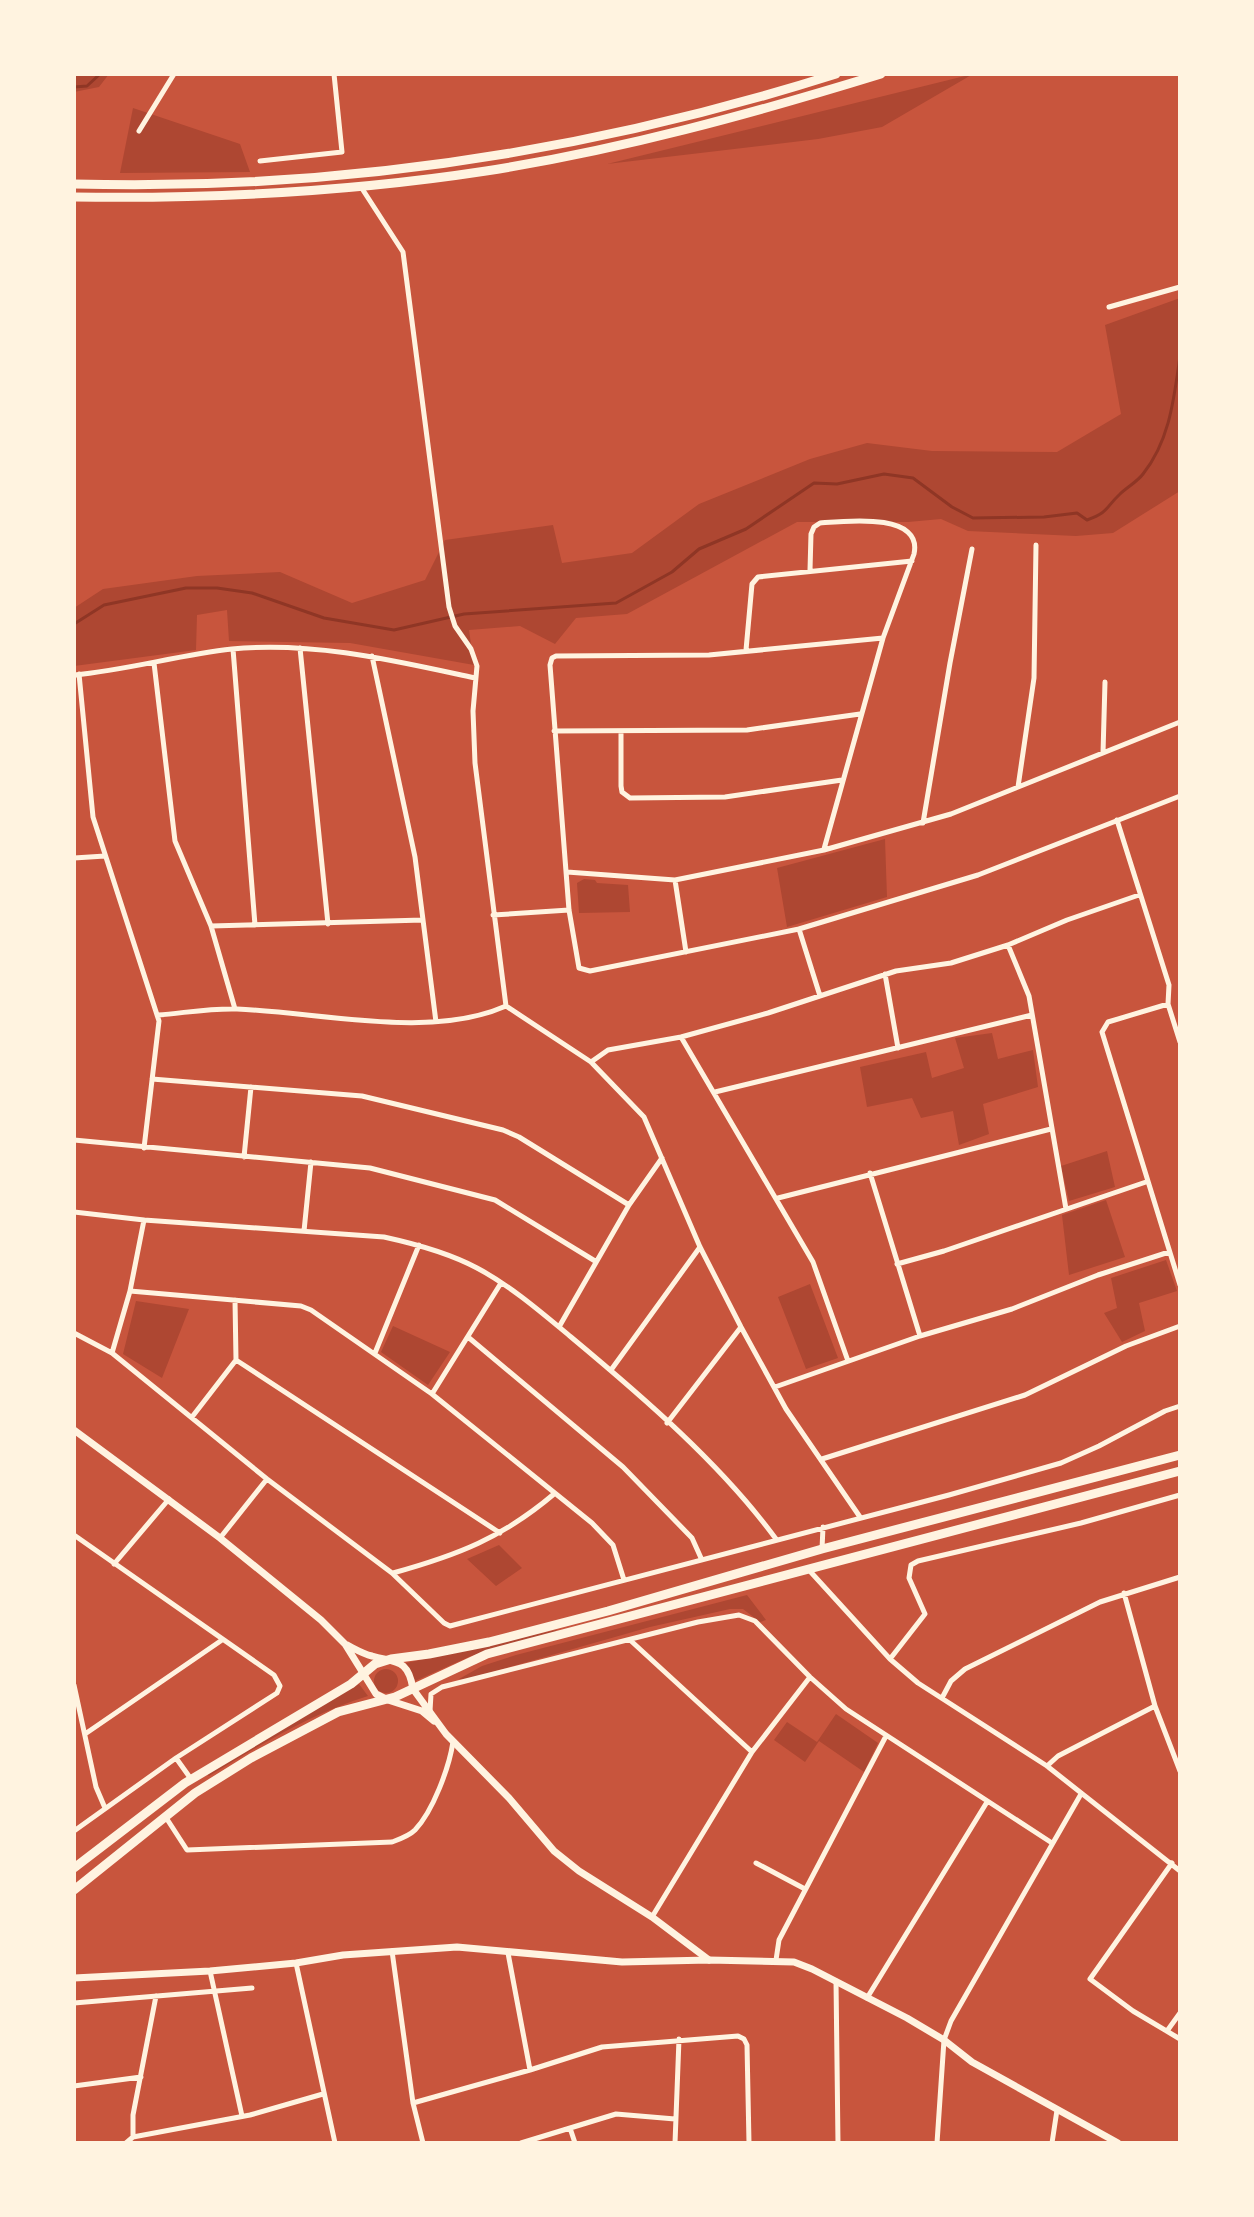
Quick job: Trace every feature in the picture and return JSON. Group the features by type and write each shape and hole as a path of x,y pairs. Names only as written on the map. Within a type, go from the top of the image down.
{"highway":[{"path":"74,184 253,182 436,165 587,140 748,102 836,74"},
{"path":"74,197 196,197 361,187 486,171 630,143 757,112 881,74"},
{"path":"74,1868 191,1779 364,1674 375,1664 489,1642 822,1549 1180,1455"},
{"path":"74,1890 165,1816 217,1779 308,1727 338,1712 413,1689 500,1650 1180,1471"}],"main road":[{"path":"74,1430 220,1538 313,1613 345,1644 376,1694 422,1711 442,1728"},
{"path":"345,1644 373,1657 391,1659 407,1670 413,1689 442,1728 509,1798 554,1851 709,1960"},
{"path":"74,1978 210,1971 343,1955 457,1947 622,1962 794,1962 836,1981 944,2040 972,2062 1118,2143"}],"street":[{"path":"139,131 174,74"},
{"path":"260,161 342,152 334,74"},
{"path":"361,187 403,252 406,263 449,607 455,626 475,656 475,763 506,1006 591,1062 644,1117 700,1247 741,1327 786,1409 860,1517"},
{"path":"1109,307 1180,287"},
{"path":"810,570 811,531 815,525 880,523 904,527 915,540 912,561 883,638 860,714 824,850"},
{"path":"1018,788 1034,678 1036,545"},
{"path":"923,823 972,549"},
{"path":"746,650 754,580 761,576 912,561"},
{"path":"883,638 709,655 556,656 550,663 569,910 576,961 584,971 799,929 978,875 1180,796"},
{"path":"144,1148 159,1033 157,1015 91,807 76,674 233,649 300,648 372,656 475,678"},
{"path":"300,648 328,924"},
{"path":"233,649 255,925"},
{"path":"372,656 415,857 436,1022"},
{"path":"154,663 175,841 211,926 235,1009"},
{"path":"1103,753 1105,682"},
{"path":"554,731 747,730 860,714"},
{"path":"567,872 675,880 824,850 923,823 1180,722"},
{"path":"621,732 621,786 630,798 725,797 842,780"},
{"path":"1117,820 1169,985 1168,1004 1180,1042"},
{"path":"74,858 105,856"},
{"path":"675,880 686,952"},
{"path":"591,1062 608,1050 681,1037 885,974 944,965 1008,945 1139,895"},
{"path":"493,915 569,910"},
{"path":"211,926 423,920"},
{"path":"799,929 820,996"},
{"path":"1008,945 1027,988 1066,1209"},
{"path":"885,974 898,1048"},
{"path":"1168,1004 1105,1024 1102,1037 1180,1285"},
{"path":"157,1015 235,1009 407,1023 436,1022 483,1014 506,1006"},
{"path":"715,1092 1032,1015"},
{"path":"681,1037 813,1262 848,1361"},
{"path":"152,1079 362,1096 509,1132 629,1205"},
{"path":"244,1157 251,1087"},
{"path":"778,1198 1051,1129"},
{"path":"74,1140 370,1168 489,1197 595,1261"},
{"path":"559,1327 595,1261 662,1157"},
{"path":"304,1231 311,1162"},
{"path":"870,1173 920,1336"},
{"path":"897,1264 1146,1182"},
{"path":"74,1212 384,1237 419,1245 475,1267 501,1283 611,1370 736,1489 776,1539"},
{"path":"112,1353 130,1291 144,1220"},
{"path":"375,1353 419,1245"},
{"path":"611,1370 700,1247"},
{"path":"775,1387 920,1336 1012,1309 1098,1275 1169,1252"},
{"path":"432,1394 501,1283"},
{"path":"130,1291 306,1307 432,1394 609,1540 616,1551 624,1580"},
{"path":"192,1417 236,1360 235,1300"},
{"path":"821,1459 1025,1395 1126,1346 1180,1326"},
{"path":"667,1423 741,1327"},
{"path":"74,1333 112,1353 267,1479 392,1573 444,1624 453,1625 1061,1463 1165,1411 1180,1409"},
{"path":"468,1337 623,1467 692,1538 701,1558"},
{"path":"236,1360 500,1533"},
{"path":"220,1538 267,1479"},
{"path":"392,1573 450,1555 500,1533 524,1519 554,1494"},
{"path":"890,1659 925,1614 909,1578 911,1565 918,1561 1081,1523 1180,1495"},
{"path":"114,1564 169,1499"},
{"path":"822,1549 823,1527"},
{"path":"74,1535 274,1675 279,1683 277,1693 176,1758 74,1831"},
{"path":"808,1569 890,1659 942,1698 1047,1766 1180,1871"},
{"path":"942,1698 951,1681 965,1669 1100,1602 1180,1577"},
{"path":"1124,1593 1155,1706 1180,1771"},
{"path":"430,1711 431,1694 442,1687 739,1615 755,1621 846,1709 1052,1843"},
{"path":"85,1734 222,1640"},
{"path":"630,1640 752,1752"},
{"path":"652,1917 752,1752 810,1677"},
{"path":"74,1685 96,1787 105,1808"},
{"path":"1047,1766 1058,1756 1155,1706"},
{"path":"776,1960 779,1940 886,1736"},
{"path":"165,1816 187,1850 379,1844 412,1833 427,1816 451,1758 453,1741"},
{"path":"176,1758 191,1779"},
{"path":"937,2143 944,2040 951,2021 1081,1794"},
{"path":"867,1998 987,1802"},
{"path":"756,1863 805,1889"},
{"path":"1172,1863 1090,1979 1133,2011 1180,2039"},
{"path":"392,1951 413,2103 423,2143"},
{"path":"508,1953 530,2070"},
{"path":"296,1963 335,2143"},
{"path":"210,1971 242,2116"},
{"path":"836,1981 838,2143"},
{"path":"74,2003 252,1988"},
{"path":"133,2137 133,2115 156,1996"},
{"path":"1167,2031 1180,2013"},
{"path":"413,2103 602,2047 738,2036 747,2045 749,2143"},
{"path":"675,2143 679,2039"},
{"path":"74,2086 141,2077"},
{"path":"126,2143 133,2137 242,2116 323,2094"},
{"path":"1052,2143 1057,2110"},
{"path":"521,2143 616,2114 675,2119"},
{"path":"570,2128 575,2143"}],"shaded area":[{"path":"74,74 109,74 99,87 74,92"},
{"path":"973,74 882,127 818,139 607,164"},
{"path":"133,108 240,144 250,172 120,173"},
{"path":"1180,298 1180,491 1113,533 1076,536 968,531 941,519 797,522 627,614 576,618 555,644 520,626 469,630 474,665 350,643 229,641 227,610 197,615 196,650 74,666 74,608 103,589 197,576 280,572 352,603 425,580 445,540 553,525 562,563 632,553 699,504 810,459 867,443 932,451 1057,452 1121,414 1105,325"},
{"path":"885,839 887,897 787,927 777,868"},
{"path":"584,879 628,885 630,912 579,913 577,883"},
{"path":"992,1033 998,1059 1033,1050 1038,1087 983,1104 989,1134 959,1145 953,1111 921,1118 912,1098 867,1107 860,1067 926,1052 932,1078 964,1068 955,1038"},
{"path":"1107,1151 1115,1187 1069,1201 1061,1166"},
{"path":"1106,1200 1125,1257 1069,1275 1062,1215"},
{"path":"1166,1260 1177,1291 1139,1303 1145,1331 1122,1342 1104,1313 1117,1308 1111,1278"},
{"path":"810,1284 838,1358 806,1369 778,1297"},
{"path":"136,1301 189,1309 162,1378 123,1354"},
{"path":"393,1326 450,1352 428,1385 381,1352"},
{"path":"499,1545 522,1568 496,1586 467,1559"},
{"path":"747,1595 766,1620 760,1622 743,1609 730,1609 650,1627 459,1679 482,1666 516,1655"},
{"path":"556,1630 557,1634 471,1656 415,1681 406,1663"},
{"path":"381,1669 391,1669 398,1676 398,1686 391,1693 381,1693 374,1686 374,1676"},
{"path":"359,1684 368,1696 306,1721 209,1776 206,1774 279,1728"},
{"path":"836,1714 878,1743 864,1772 819,1741 805,1762 774,1740 787,1722 817,1742"}],"waterway":[{"path":"74,87 87,86 100,74"},
{"path":"74,624 104,605 186,588 252,593 324,618 394,630 464,614 616,603 672,572 699,549 746,529 814,483 837,484 884,474 913,478 952,507 973,518 1044,517 1077,513 1087,520 1103,512 1141,477 1152,461 1165,433 1180,356"}]}
